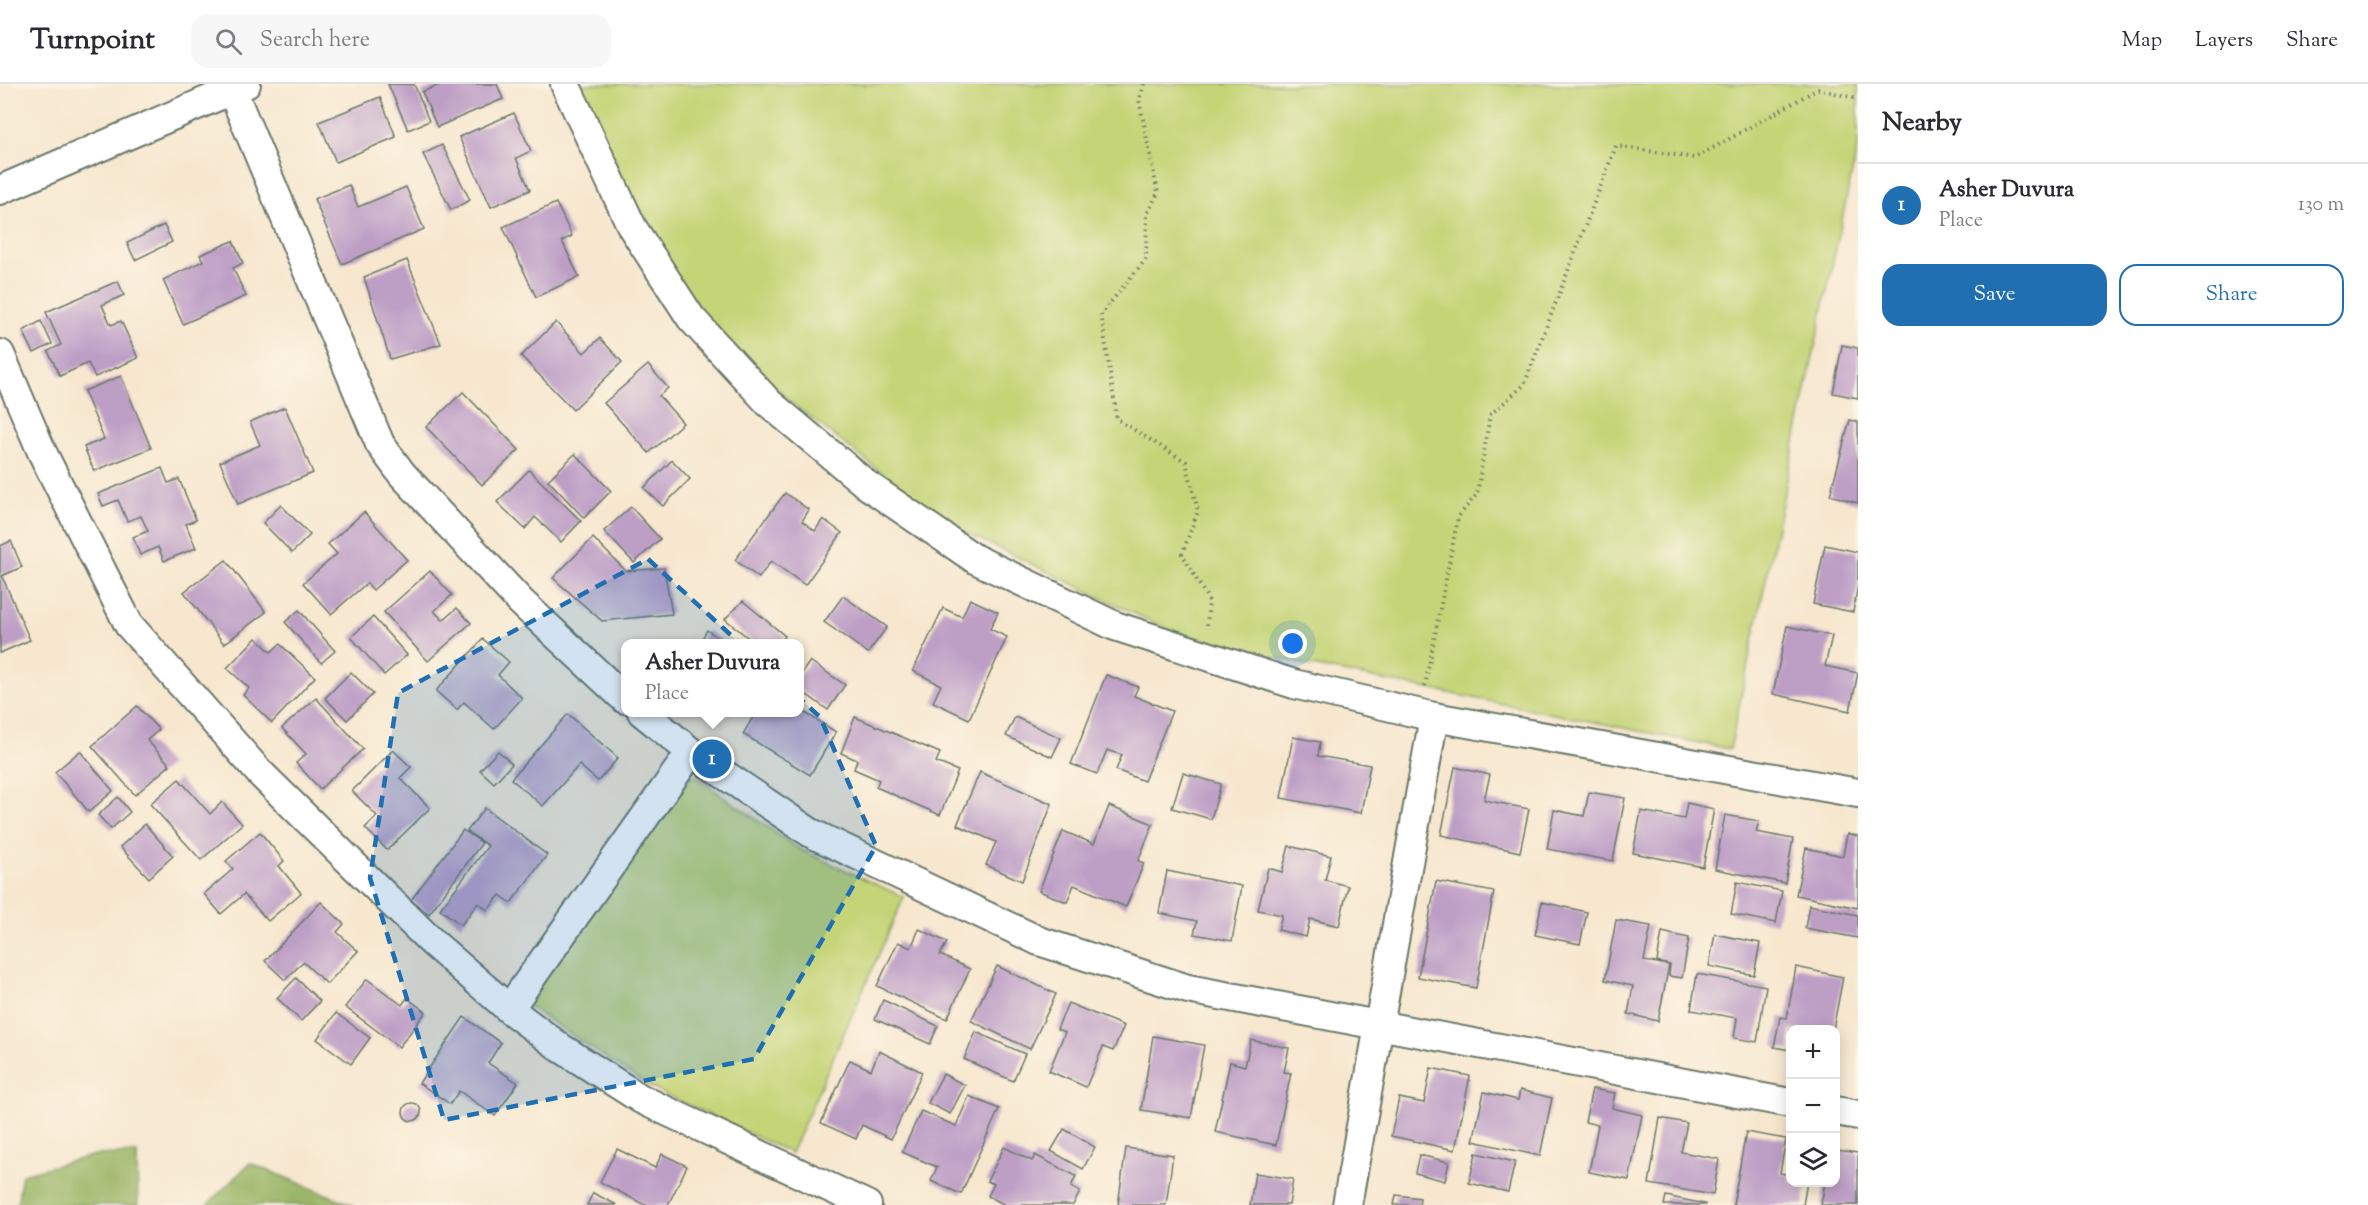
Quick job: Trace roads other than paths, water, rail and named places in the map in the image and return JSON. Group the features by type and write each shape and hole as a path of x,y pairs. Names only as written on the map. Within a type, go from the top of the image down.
{"street":[{"path":"566,84 632,227 691,318 769,403 867,485 975,559 1115,626 1294,684 1427,715 1858,793"},
{"path":"0,190 239,87 380,444 402,474 521,602 621,695"},
{"path":"0,354 42,452 129,625 260,774 433,943 510,1009 561,1048 641,1100 867,1205"},
{"path":"1347,1205 1427,715"},
{"path":"648,717 691,752 811,833 1039,941 1188,989 1786,1102"},
{"path":"510,1009 691,752"},
{"path":"1840,1112 1858,1115"}],"place":[{"name":"Asher Duvura","path":"712,759"}]}
